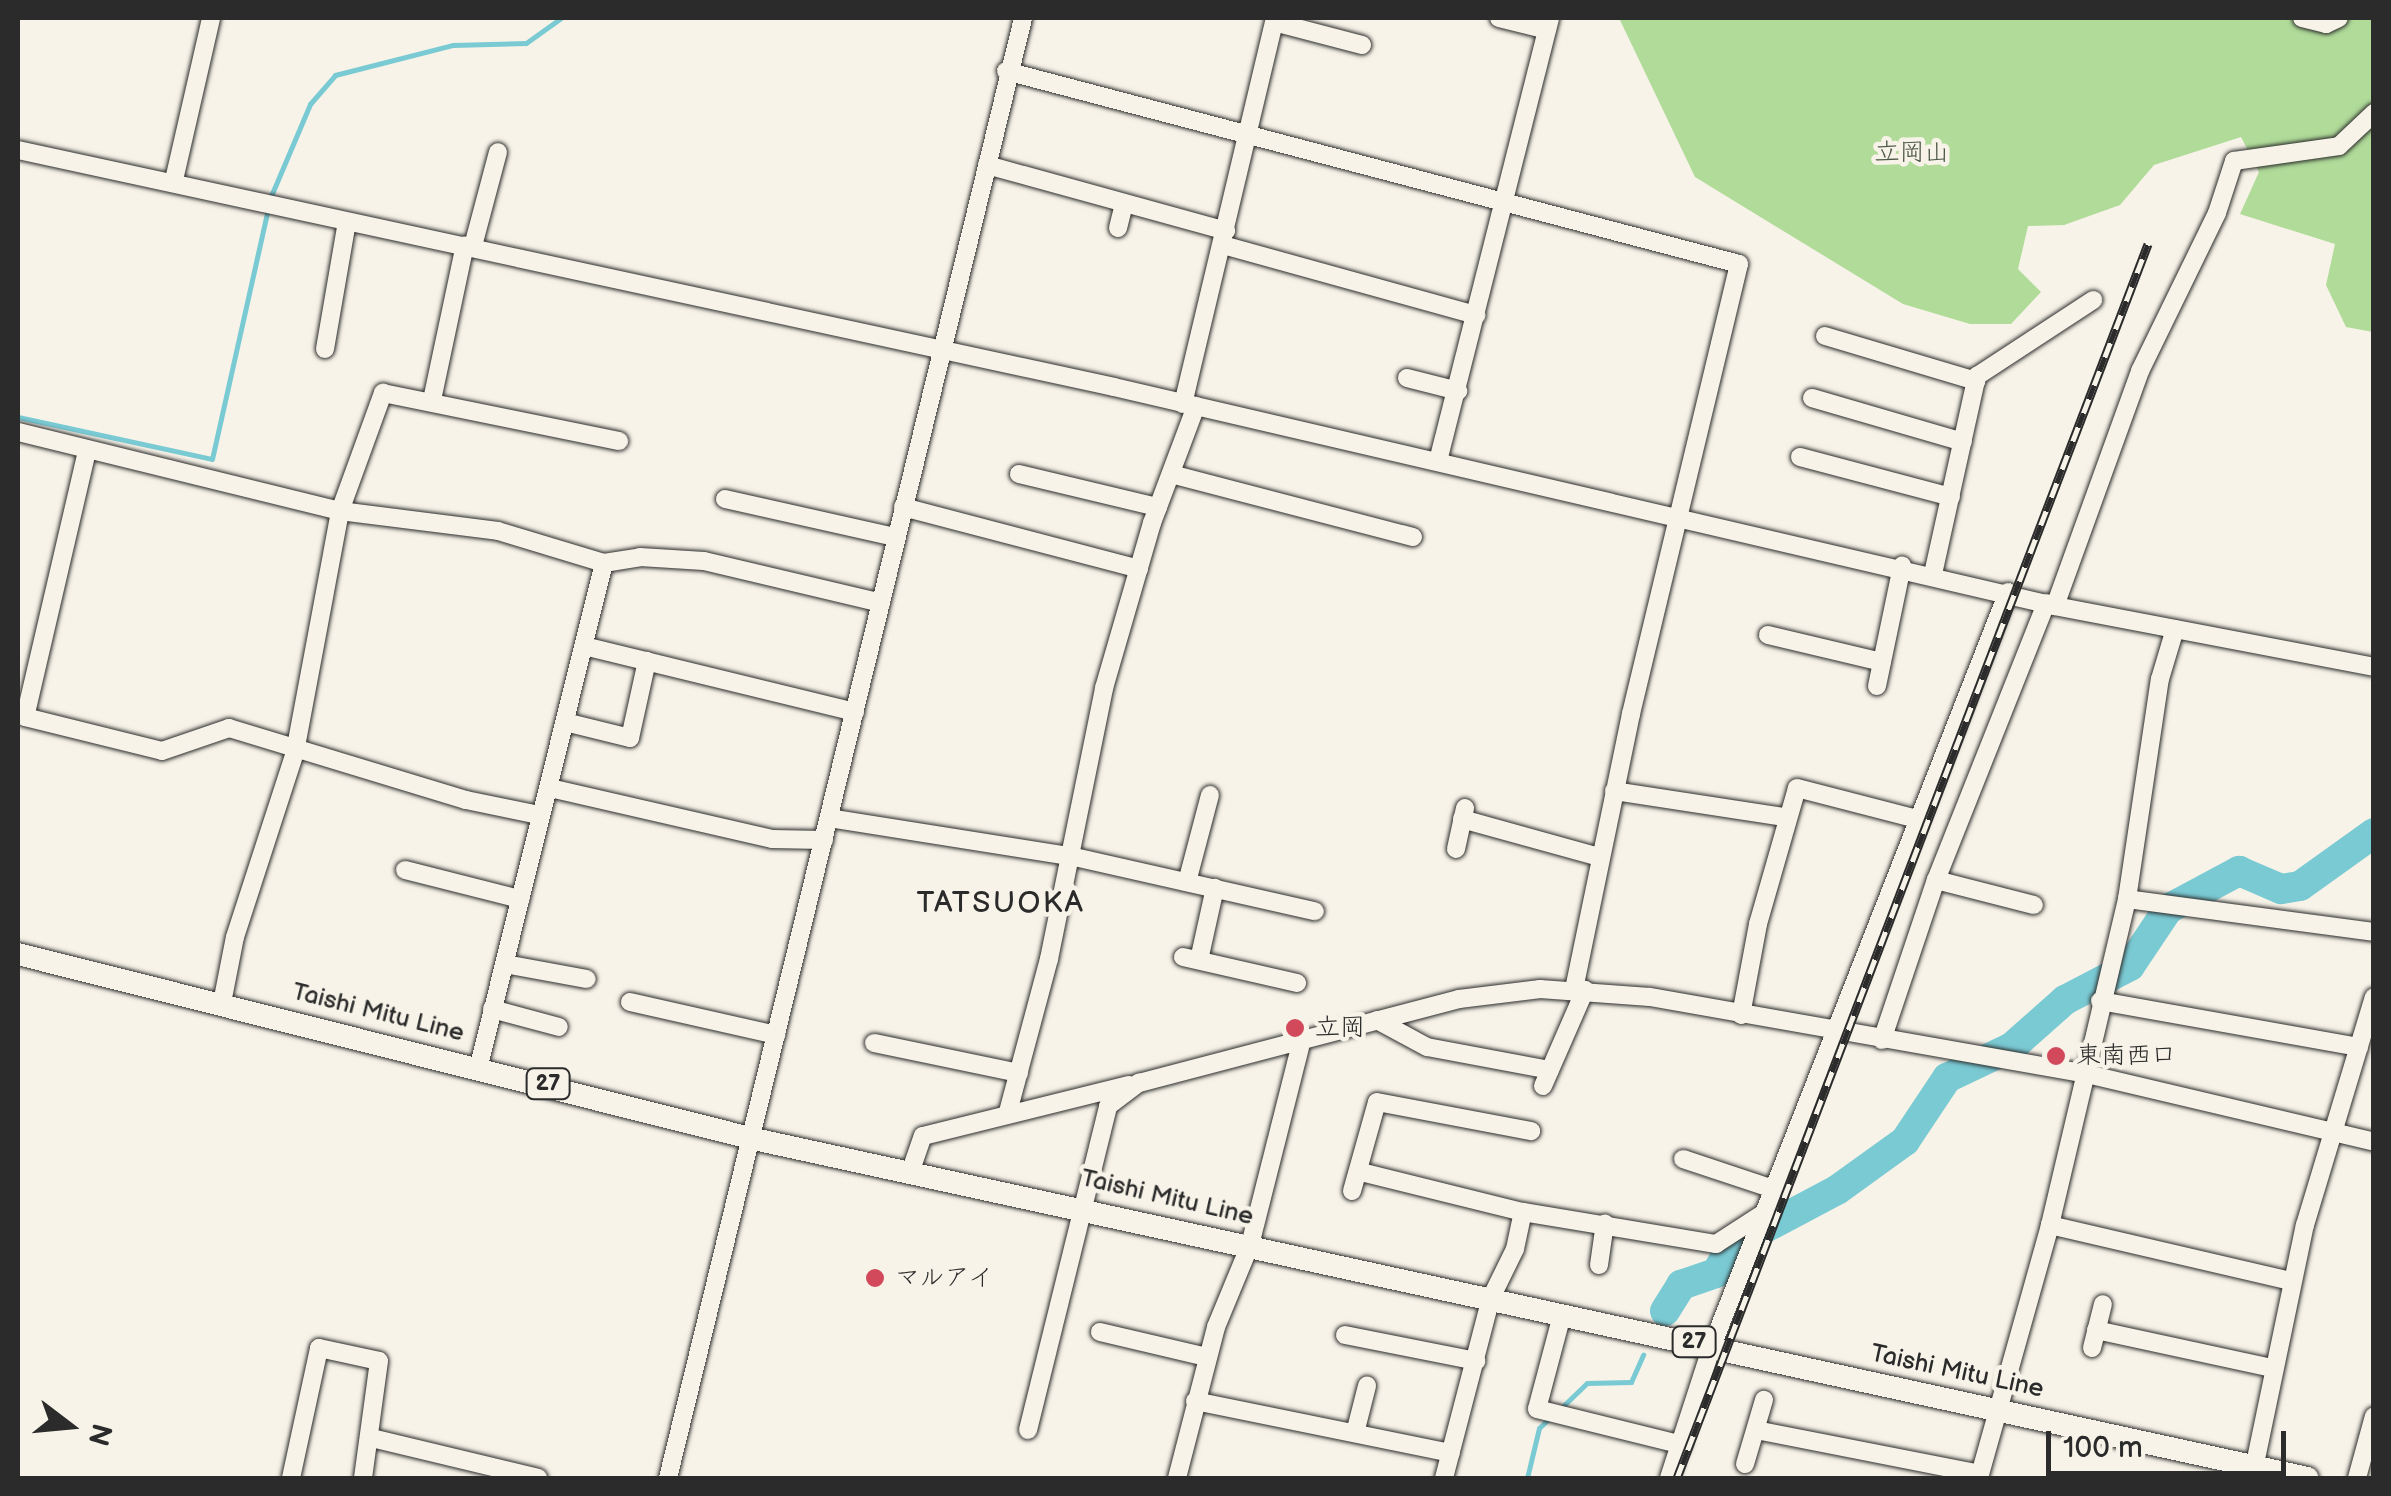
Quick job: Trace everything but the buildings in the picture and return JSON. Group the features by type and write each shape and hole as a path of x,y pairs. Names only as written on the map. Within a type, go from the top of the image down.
{"main road":[{"name":"Taishi Mitu Line","path":"18,954 479,1065 754,1139 1080,1206 1997,1408 2253,1472 2307,1478"}],"street":[{"path":"174,180 212,18"},
{"path":"1438,461 1548,24 1499,18"},
{"path":"2302,18 2326,24 2339,18"},
{"path":"668,1478 754,1139 902,507 987,165 1018,19"},
{"path":"1008,1112 1070,856 1104,688 1190,405 1274,20 1362,45"},
{"path":"1006,72 1246,139 1739,264 1599,857 1579,990 1546,1078 1427,1047 1377,1020"},
{"path":"1882,1040 1936,880 2051,604 2140,371 2217,214 2234,160 2340,146 2374,113"},
{"path":"18,150 174,180 182,190 469,246 1190,405 1902,566 2051,604 2374,667"},
{"path":"432,400 469,246 498,152"},
{"path":"987,165 1476,315"},
{"path":"1118,228 1124,204"},
{"path":"325,349 348,222"},
{"path":"1934,574 1976,381 2093,300"},
{"path":"1826,336 1860,339 1901,351 1976,381"},
{"path":"1408,378 1458,391"},
{"path":"222,1003 235,937 295,752 340,510 384,392 619,441"},
{"path":"1822,396 1890,413 1963,442"},
{"path":"18,432 340,510 498,531 604,563 640,557 704,561 880,603"},
{"path":"87,451 25,716 162,751 229,728 295,752 539,815"},
{"path":"1800,456 1874,467 1950,497"},
{"path":"1018,474 1055,489 1158,507"},
{"path":"1170,474 1232,485 1297,516 1362,533 1413,537"},
{"path":"725,499 896,536"},
{"path":"902,507 1139,569"},
{"path":"479,1065 604,563"},
{"path":"1877,686 1902,566"},
{"path":"1669,1478 1712,1346 1770,1209 1835,1031 2008,592"},
{"path":"1756,1430 1979,1476 2050,1225 2100,1001 2128,899 2160,680 2175,629"},
{"path":"1768,635 1882,662"},
{"path":"584,646 855,712"},
{"path":"565,722 630,738 647,661"},
{"path":"550,788 772,839 824,840"},
{"path":"1742,1014 1784,818 1796,788 1918,819"},
{"path":"1614,791 1784,818"},
{"path":"1188,882 1210,795"},
{"path":"1456,850 1464,813 1599,857"},
{"path":"829,818 1070,856 1315,911"},
{"path":"405,870 520,899"},
{"path":"1936,880 2034,905"},
{"path":"1215,888 1191,959 1297,983"},
{"path":"2128,899 2374,932"},
{"path":"505,964 587,980"},
{"path":"911,1170 923,1136 1008,1112 1500,992 1579,990 2083,1073 2374,1142"},
{"path":"2253,1472 2291,1280 2374,997"},
{"path":"2100,1001 2358,1047"},
{"path":"630,1002 776,1035"},
{"path":"492,1009 559,1028"},
{"path":"1177,1478 1195,1400 1235,1269 1250,1245 1302,1040"},
{"path":"874,1043 936,1047 1019,1074"},
{"path":"1028,1430 1101,1120 1139,1083"},
{"path":"1352,1190 1361,1172 1377,1102 1530,1131"},
{"path":"1683,1159 1776,1190"},
{"path":"1361,1172 1523,1212 1716,1244 1770,1209"},
{"path":"1444,1478 1491,1298 1515,1249 1523,1212"},
{"path":"1599,1265 1606,1224"},
{"path":"2050,1225 2291,1280"},
{"path":"2103,1304 2094,1339 2272,1368"},
{"path":"1562,1314 1537,1410 1682,1445"},
{"path":"1100,1332 1208,1356"},
{"path":"1345,1335 1476,1361"},
{"path":"291,1478 319,1348 379,1361 372,1438 363,1478"},
{"path":"1356,1434 1358,1394"},
{"path":"1195,1400 1452,1453"},
{"path":"1745,1464 1764,1400"},
{"path":"2357,1478 2374,1416"},
{"path":"372,1438 538,1478"}],"green space":[{"name":"立岡山","path":"1619,18 2373,18 2373,332 2346,327 2326,285 2335,244 2240,214 2259,172 2241,137 2154,165 2120,205 2064,225 2028,226 2018,269 2041,292 2011,324 1970,324 1903,304 1695,177"}],"waterway":[{"path":"18,417 212,459 271,196 310,104 335,75 453,45 526,43 561,18"},
{"path":"1665,1311 1681,1285 1716,1273 1733,1245 1837,1190 1905,1141 1947,1078 2012,1047 2065,1000 2130,966 2168,909 2239,871 2281,889 2300,886 2374,833"},
{"path":"1560,1409 1587,1383 1631,1382 1643,1355"},
{"path":"1527,1478 1539,1428 1552,1416"}],"railway":[{"path":"1677,1478 2148,244"}],"place":[{"name":"立岡","path":"1295,1028"},
{"name":"東南西口","path":"2056,1056"},
{"name":"マルアイ","path":"875,1278"}],"district":[{"name":"TATSUOKA","path":"1001,903"}]}
